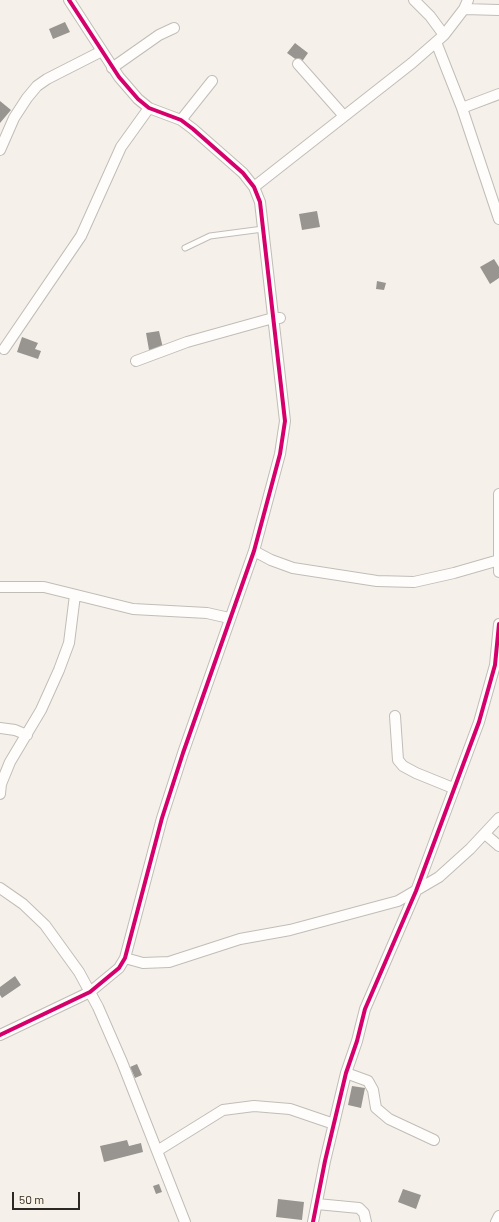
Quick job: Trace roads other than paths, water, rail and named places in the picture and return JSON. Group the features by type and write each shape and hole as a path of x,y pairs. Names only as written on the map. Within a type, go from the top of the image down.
{"street":[{"path":"0,1035 90,992 119,968 125,958 162,818 209,674 254,551 280,454 285,421 276,318 260,202 254,187 243,173 181,120 149,108 138,99 112,68 69,0"},
{"path":"414,0 430,16 440,39 499,219"},
{"path":"254,187 440,39 466,4 499,10"},
{"path":"112,68 159,35 174,28"},
{"path":"0,150 14,118 37,86 57,73 102,52"},
{"path":"298,64 344,116"},
{"path":"181,120 212,82"},
{"path":"462,108 499,94"},
{"path":"4,349 81,236 121,147 149,108"},
{"path":"136,361 187,342 276,318"},
{"path":"499,494 499,572"},
{"path":"254,551 271,560 293,568 341,576 385,581 414,582 454,574 498,560"},
{"path":"0,587 44,587 133,609 207,613 229,618"},
{"path":"0,794 1,784 10,762 41,710 69,643 75,595"},
{"path":"313,1222 346,1073 357,1041 365,1009 416,891 453,788 479,722 495,665 499,624"},
{"path":"394,716 398,760 403,766 416,773 453,788"},
{"path":"0,728 15,730 27,735"},
{"path":"125,958 143,963 169,962 240,939 290,930 379,908 398,901 439,877 485,834 499,818"},
{"path":"485,834 499,846"},
{"path":"0,888 23,904 44,925 79,972 90,992 122,1062 185,1222"},
{"path":"346,1073 368,1081 373,1090 376,1108 389,1119 434,1140"},
{"path":"157,1151 223,1110 254,1106 290,1109 334,1124"},
{"path":"317,1204 359,1208 364,1213 366,1222"},
{"path":"496,1222 499,1216"}],"lane":[{"path":"185,248 210,236 263,229"}]}
